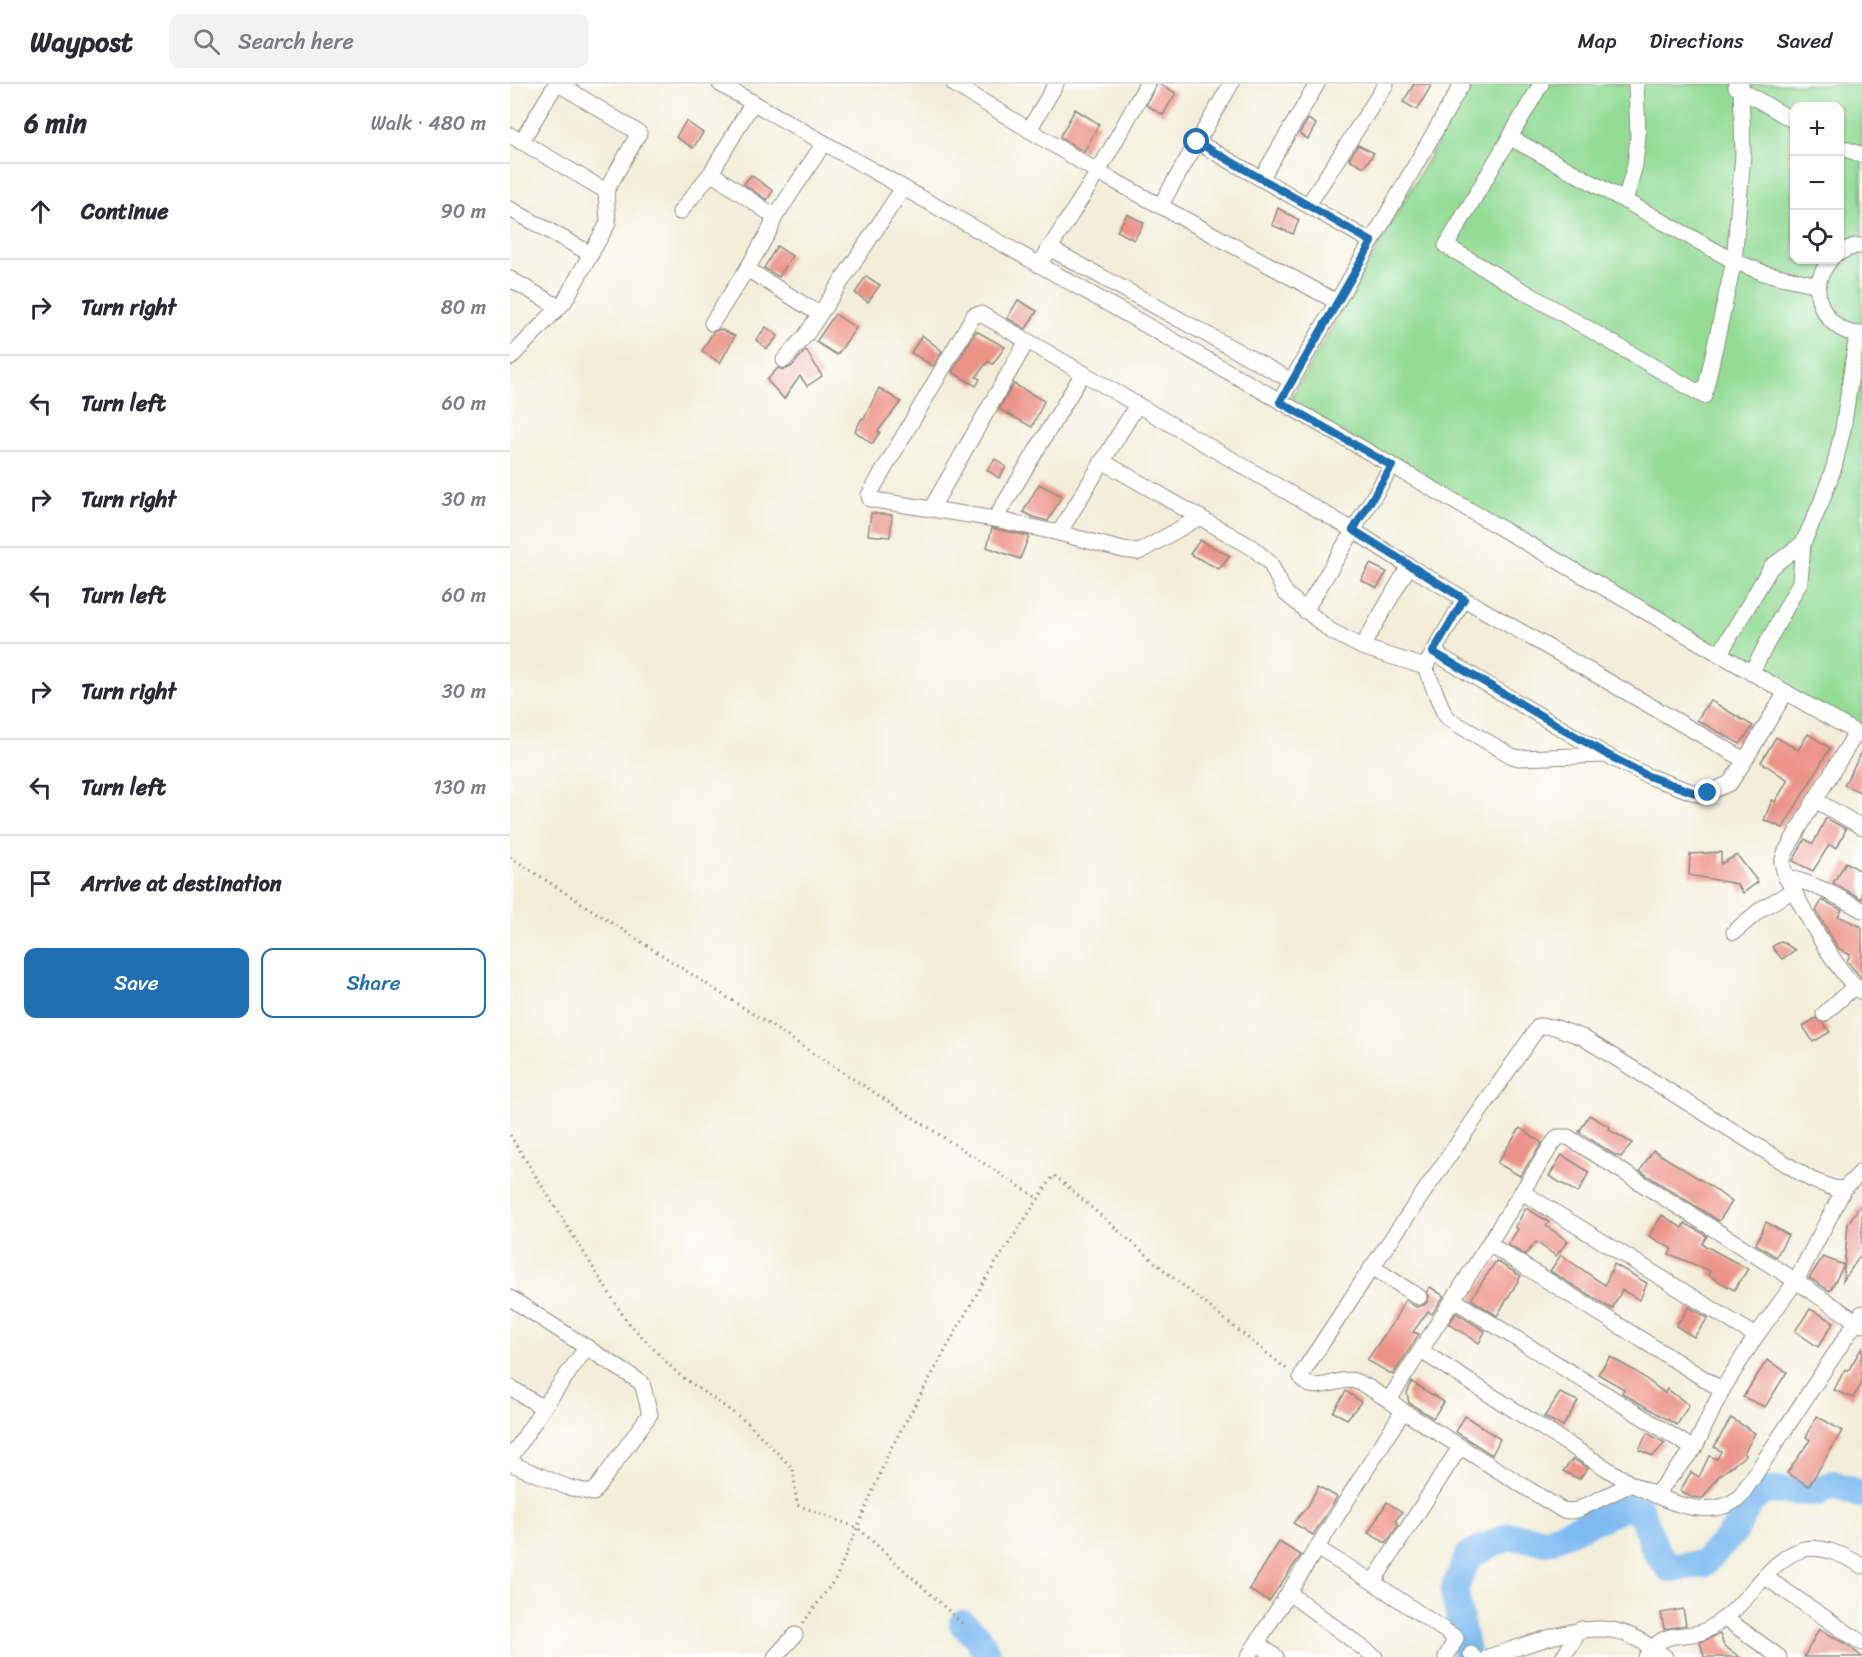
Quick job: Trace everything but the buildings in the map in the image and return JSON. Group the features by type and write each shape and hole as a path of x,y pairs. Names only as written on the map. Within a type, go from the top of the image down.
{"street":[{"path":"511,355 559,306 591,254 608,223 606,191 639,132 582,90 558,84 516,139 606,191"},
{"path":"720,84 1859,734 1815,800 1785,853 1782,863 1790,883 1836,963 1858,989 1824,1014"},
{"path":"954,84 1098,172 1337,302"},
{"path":"1029,130 1056,84"},
{"path":"1039,265 1098,172 1147,84"},
{"path":"1160,206 1231,84"},
{"path":"1262,179 1317,84"},
{"path":"1308,205 1386,84"},
{"path":"1280,402 1462,84"},
{"path":"1541,84 1446,246 1704,396 1734,261 1743,155 1738,86"},
{"path":"1625,201 1635,165 1637,146 1636,84"},
{"path":"1738,86 1790,118"},
{"path":"680,212 711,173 753,102"},
{"path":"1511,138 1734,261 1764,273 1818,285"},
{"path":"1197,142 1372,242"},
{"path":"712,323 747,269 771,228 773,220 824,143"},
{"path":"1844,149 1862,155"},
{"path":"711,173 771,214 773,220"},
{"path":"784,360 806,335 903,188"},
{"path":"510,209 591,254"},
{"path":"1844,250 1862,246"},
{"path":"1049,248 1292,381"},
{"path":"1751,673 1800,582 1803,543 1834,466 1844,420 1859,334 1846,331 1827,317 1818,296 1818,285 1822,271 1827,264"},
{"path":"747,269 819,314"},
{"path":"510,279 559,306"},
{"path":"1200,517 1139,552 995,519 874,500 868,495 974,315 981,314 1353,530 1464,599 1746,760"},
{"path":"931,509 1027,341"},
{"path":"995,519 1083,373"},
{"path":"1059,533 1137,405"},
{"path":"1102,461 1256,550 1270,563 1286,593 1330,631 1362,647 1425,667 1444,713 1450,720 1512,756 1527,758 1606,754"},
{"path":"1305,610 1392,466"},
{"path":"1719,655 1771,567 1803,543"},
{"path":"1362,647 1409,566"},
{"path":"1425,667 1464,599"},
{"path":"1433,652 1606,754 1648,776 1698,794 1708,793 1730,783 1786,692"},
{"path":"1815,800 1862,827"},
{"path":"1734,932 1790,883 1804,881 1862,910"},
{"path":"1631,1484 1570,1512 1562,1510 1357,1382 1347,1380 1311,1386 1304,1382 1301,1377 1302,1372 1539,1026 1554,1027 1582,1037 1812,1180 1833,1188 1844,1189"},
{"path":"1389,1400 1558,1137 1568,1137 1860,1320 1760,1464 1740,1497 1732,1504 1701,1508 1675,1504 1631,1484 1421,1351"},
{"path":"1656,1495 1694,1449 1722,1390 1756,1336 1797,1281 1844,1189 1862,1171"},
{"path":"1522,1192 1756,1336"},
{"path":"1489,1244 1722,1390"},
{"path":"1372,1267 1419,1297"},
{"path":"510,1298 587,1347 642,1383 650,1414 593,1493 567,1487 510,1461 543,1408 587,1347"},
{"path":"1454,1300 1694,1449"},
{"path":"510,1387 543,1408"},
{"path":"1248,1657 1403,1411"},
{"path":"1373,1582 1460,1447"},
{"path":"1649,1652 1667,1637 1703,1632 1725,1618 1790,1554 1803,1549 1817,1548 1862,1566"},
{"path":"1318,1549 1373,1582 1456,1638 1446,1657"},
{"path":"1765,1577 1862,1643"},
{"path":"1289,1593 1375,1657"},
{"path":"1725,1618 1779,1657"},
{"path":"1563,1657 1581,1629"},
{"path":"1488,1657 1581,1629 1618,1631 1649,1652 1665,1657"},
{"path":"775,1657 795,1635"},
{"path":"1257,1643 1276,1657"}],"path":[{"path":"510,857 1039,1199"},
{"path":"510,1135 626,1320 678,1374 748,1423 792,1469 797,1505 858,1528 963,1624"},
{"path":"795,1635 836,1578 890,1450 982,1284 1054,1175 1171,1276 1304,1382"}],"green space":[{"path":"1471,84 1862,84 1862,731 1289,402"}],"waterway":[{"path":"1467,1657 1454,1590 1469,1555 1510,1536 1547,1541 1626,1507 1640,1510 1656,1551 1669,1568 1703,1564 1734,1532 1749,1503 1764,1490 1818,1492 1833,1484 1862,1495"},
{"path":"963,1624 978,1637 988,1657"}],"route":[{"path":"1197,142 1372,242 1280,402 1392,466 1353,530 1464,599 1433,652 1606,754 1648,776 1698,794 1708,793"}]}
